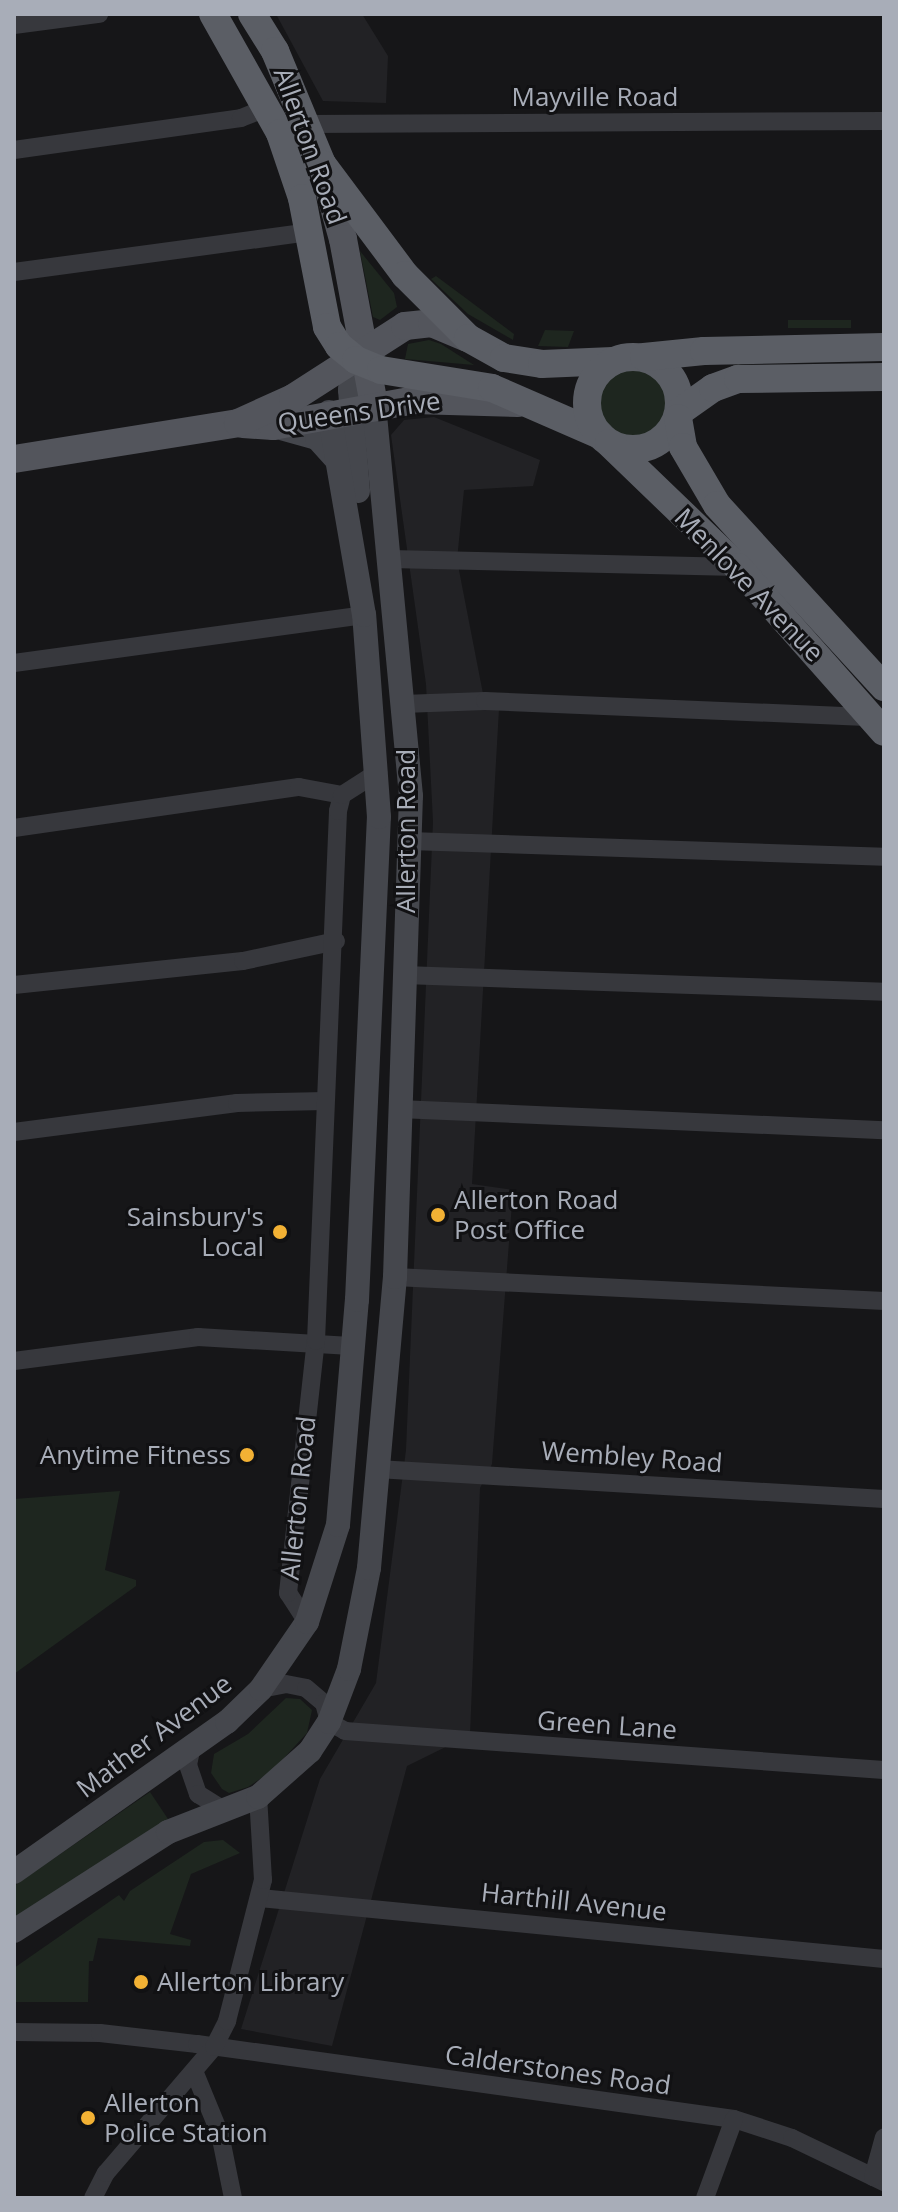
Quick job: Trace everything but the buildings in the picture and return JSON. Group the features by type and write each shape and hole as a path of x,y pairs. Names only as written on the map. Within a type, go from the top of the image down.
{"highway":[{"name":"Allerton Road","path":"213,14 268,107 292,164 310,232 327,327 354,361"},
{"name":"Allerton Road","path":"252,14 275,51 322,164"},
{"path":"322,164 405,275 468,338 504,358 529,362 613,361 704,351 884,347"},
{"path":"644,357 657,363 676,384 678,415"},
{"name":"Queens Drive","path":"354,361 460,379 527,404 605,439"},
{"path":"613,361 601,369 587,395 587,409 605,439 637,449 650,446 678,415 713,388 738,379 884,377"},
{"name":"Menlove Avenue","path":"678,415 683,447 717,505 884,687"},
{"name":"Menlove Avenue","path":"605,439 738,567 878,724"}],"main road":[{"name":"Allerton Road","path":"307,1622 338,1525 351,1346 378,772 360,581 338,461 351,409 354,361 322,164"},
{"name":"Queens Drive","path":"238,423 293,398 418,322 468,338"},
{"name":"Allerton Road","path":"329,1722 349,1669 369,1568 395,1277 409,841 403,704 390,559 351,409 354,361"},
{"name":"Queens Drive","path":"14,459 238,423 273,426 351,409 444,398 527,404"},
{"path":"351,409 362,524 360,581"},
{"path":"273,426 317,438 338,461"},
{"name":"Mather Avenue","path":"14,1872 192,1746 261,1689 307,1622"},
{"path":"14,1931 124,1857 258,1797 310,1751 329,1722"}],"street":[{"path":"14,25 99,14"},
{"path":"14,150 241,118 268,107"},
{"name":"Mayville Road","path":"306,124 884,121"},
{"path":"14,272 310,232"},
{"path":"390,559 738,567"},
{"path":"14,663 364,615"},
{"path":"403,704 485,701 878,724"},
{"name":"Allerton Road","path":"307,1622 288,1593 316,1341 325,1101 342,795 378,772"},
{"path":"14,828 299,787 342,795"},
{"path":"409,841 884,857"},
{"path":"14,985 243,961 336,941"},
{"path":"404,975 884,992"},
{"path":"14,1132 237,1103 325,1101"},
{"path":"399,1109 884,1130"},
{"path":"395,1277 884,1301"},
{"path":"14,1361 198,1337 316,1341 351,1346"},
{"name":"Wembley Road","path":"377,1469 884,1499"},
{"path":"261,1689 286,1684 306,1688 324,1703 329,1722"},
{"name":"Green Lane","path":"329,1722 345,1731 413,1737 884,1770"},
{"path":"192,1746 188,1765 198,1794 225,1811"},
{"path":"93,2198 106,2173 214,2047 227,2021 260,1898 258,1797"},
{"name":"Harthill Avenue","path":"260,1898 884,1959"},
{"name":"Calderstones Road","path":"14,2032 100,2033 734,2119 792,2138 878,2180"},
{"path":"194,2071 220,2134 233,2198"},
{"path":"705,2198 734,2119"},
{"path":"878,2180 884,2137"}],"shaded area":[{"path":"276,14 362,14 388,56 386,103 323,101"},
{"path":"360,251 394,293 397,307 380,320 373,317"},
{"path":"436,276 514,334 513,340 468,314 431,279"},
{"path":"788,320 851,320 851,328 788,328"},
{"path":"545,330 574,331 568,347 538,346"},
{"path":"429,340 474,365 405,359 408,344"},
{"path":"632,369 652,375 662,385 668,405 662,425 652,435 632,441 612,435 602,425 596,405 602,385 612,375"},
{"path":"434,417 540,460 533,486 464,490 457,560 485,704 499,709 472,1184 513,1190 492,1464 480,1488 470,1735 407,1766 332,2046 241,2029 320,1779 376,1683 406,1450 433,822 426,684 391,435 404,420"},
{"path":"120,1491 105,1570 136,1580 136,1586 14,1674 14,1499"},
{"path":"286,1698 300,1699 312,1710 307,1733 272,1771 248,1787 229,1793 222,1789 211,1773 214,1754 248,1734"},
{"path":"150,1792 168,1819 14,1918 14,1886"},
{"path":"223,1840 240,1853 191,1874 170,1934 191,1940 190,1946 98,1938 93,1961 89,1961 88,2002 14,2002 14,1968 119,1895 124,1901 130,1891 204,1842"}],"place":[{"name":"Allerton Road Post Office","path":"438,1215"},
{"name":"Sainsbury's Local","path":"280,1232"},
{"name":"Anytime Fitness","path":"247,1455"},
{"name":"Allerton Library","path":"141,1982"},
{"name":"Allerton Police Station","path":"88,2118"}]}
